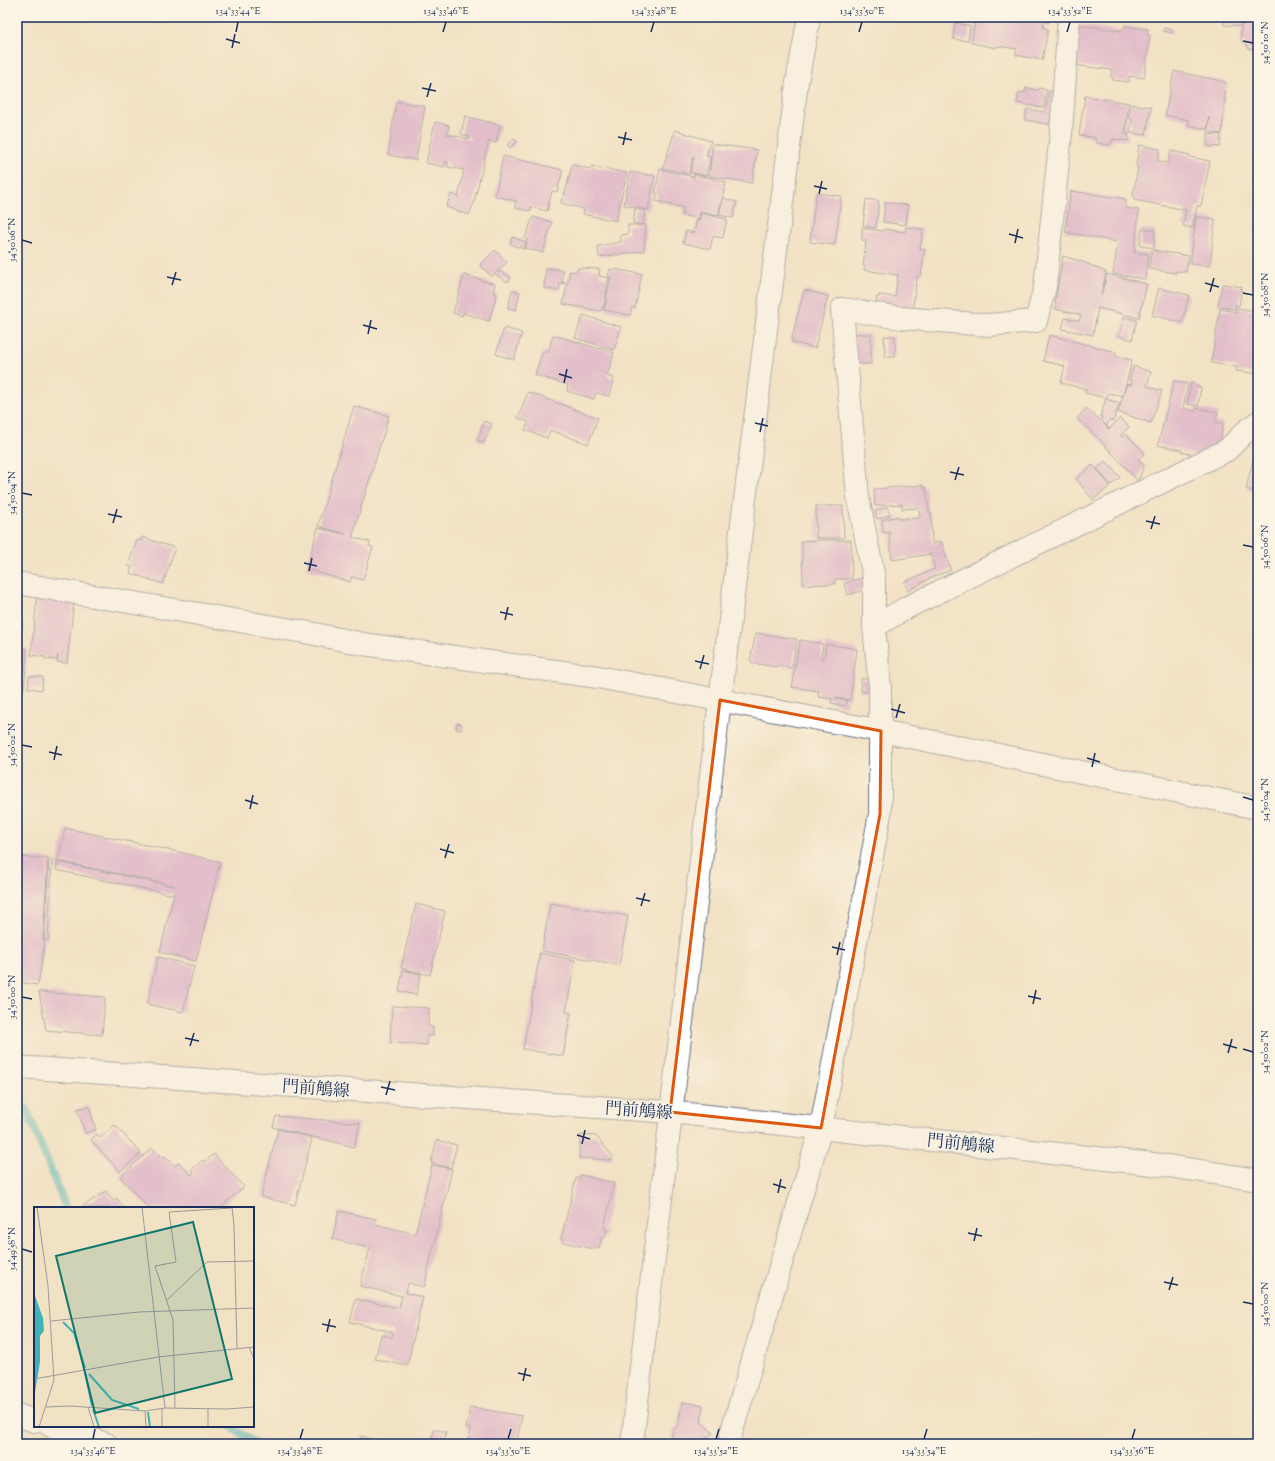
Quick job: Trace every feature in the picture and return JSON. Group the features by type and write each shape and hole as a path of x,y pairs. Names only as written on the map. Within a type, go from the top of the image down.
{"street":[{"path":"632,1444 670,1112 720,700 797,82 809,17"},
{"path":"730,1444 731,1434 821,1128 880,814 880,686 874,627 874,578 858,497 842,309 902,318 988,325 1036,321 1045,287 1061,133 1069,17"},
{"path":"874,627 906,608 1227,450 1244,432 1258,422"},
{"path":"17,583 310,633 363,644 598,677 881,731 1258,808"},
{"name":"門前鵤線","path":"17,1067 670,1112 1162,1165 1258,1180"},
{"path":"17,1415 34,1421"},
{"path":"54,1427 106,1444"}],"highlighted area":[{"path":"720,700 881,731 880,814 821,1128 670,1112"}],"building":[{"path":"976,17 1050,17 1049,23 1044,22 1043,28 1048,29 1042,60 1016,55 1017,49 997,46 996,48 971,43"},
{"path":"1222,17 1242,17 1242,20 1240,20 1240,26 1224,25 1224,20 1222,20"},
{"path":"1244,17 1258,17 1258,49 1248,49 1246,42 1241,42 1241,24 1244,24"},
{"path":"955,23 970,26 968,41 953,39"},
{"path":"1072,24 1123,31 1124,26 1148,29 1147,34 1150,35 1144,78 1129,76 1129,82 1113,80 1113,77 1111,77 1112,70 1066,64"},
{"path":"1164,28 1173,30 1172,33 1163,31"},
{"path":"1174,71 1226,82 1222,134 1208,132 1209,117 1207,129 1188,125 1189,120 1165,115"},
{"path":"1026,88 1038,90 1039,88 1047,90 1043,108 1017,103 1019,92 1025,93"},
{"path":"1049,91 1058,92 1058,126 1025,120 1027,109 1045,112"},
{"path":"1085,96 1129,103 1125,134 1129,134 1128,141 1113,139 1110,145 1096,143 1097,141 1095,141 1095,138 1079,135"},
{"path":"396,101 425,106 416,160 388,155"},
{"path":"1131,104 1151,107 1146,135 1130,133 1132,119 1129,118"},
{"path":"465,116 500,125 496,143 489,141 474,202 469,215 446,207 451,194 458,197 464,170 447,167 448,162 446,161 444,167 426,163 435,122 449,125 447,134 470,139 470,137 461,134"},
{"path":"675,130 711,141 706,156 711,157 706,176 690,172 694,157 689,174 663,168"},
{"path":"1208,134 1221,135 1220,147 1207,146"},
{"path":"514,139 517,142 510,148 507,145"},
{"path":"713,144 757,150 752,183 709,176"},
{"path":"1139,145 1160,149 1158,161 1168,163 1171,151 1210,161 1201,206 1197,206 1193,228 1183,226 1186,210 1134,200 1133,196 1138,167 1136,167"},
{"path":"503,156 563,170 557,192 552,191 547,211 531,207 531,211 518,209 515,207 516,201 495,196"},
{"path":"572,165 591,169 592,166 627,173 616,221 583,214 584,209 561,203 563,194 565,194"},
{"path":"660,169 694,177 694,174 726,182 718,216 700,212 699,219 682,215 684,208 656,201 657,193 655,193"},
{"path":"630,172 655,176 648,210 624,205"},
{"path":"1071,191 1126,199 1125,208 1139,210 1134,252 1149,254 1145,279 1113,274 1118,242 1065,232"},
{"path":"816,193 841,196 835,245 810,242"},
{"path":"723,198 737,202 733,218 719,215"},
{"path":"866,199 879,201 876,228 863,226"},
{"path":"885,202 908,205 906,225 883,222"},
{"path":"635,209 645,211 643,225 633,223"},
{"path":"701,213 727,219 723,238 713,236 710,249 683,243 686,231 694,233 697,220 699,220"},
{"path":"1258,213 1258,232 1255,231"},
{"path":"533,217 552,222 543,253 525,248 528,240 525,239"},
{"path":"1196,217 1215,219 1210,266 1190,264"},
{"path":"628,225 646,225 644,251 599,257 598,246 621,242 621,235 628,234"},
{"path":"906,227 923,229 920,249 925,249 921,276 917,276 912,314 875,309 877,297 879,297 879,295 895,297 898,275 864,270 865,266 863,266 866,241 862,240 862,228 905,232"},
{"path":"1142,229 1155,230 1154,248 1140,246"},
{"path":"512,237 526,242 524,249 510,244"},
{"path":"495,250 507,262 492,277 480,265"},
{"path":"1152,250 1189,256 1186,272 1176,271 1176,273 1149,269"},
{"path":"1063,256 1083,262 1106,272 1101,295 1107,274 1147,284 1139,318 1098,308 1093,335 1062,329 1065,318 1079,321 1081,315 1055,309"},
{"path":"546,268 563,270 562,282 565,282 565,284 560,283 559,291 544,288"},
{"path":"578,268 600,269 599,276 609,278 604,307 602,307 601,311 563,304 570,271 577,272"},
{"path":"610,269 642,274 635,308 632,307 630,315 604,310 611,277 608,277"},
{"path":"500,271 511,277 508,282 497,276"},
{"path":"464,275 495,284 493,293 497,294 489,321 463,313 462,316 453,313"},
{"path":"1222,284 1242,287 1239,306 1235,305 1235,309 1218,306"},
{"path":"1159,288 1189,295 1182,323 1152,315"},
{"path":"512,290 520,292 516,310 508,308"},
{"path":"804,290 828,296 815,348 791,342"},
{"path":"1236,308 1258,311 1258,374 1236,371 1237,367 1211,363 1220,309 1236,312"},
{"path":"583,315 621,327 614,350 575,338"},
{"path":"1124,317 1137,320 1132,340 1119,336"},
{"path":"504,328 522,333 514,360 496,354"},
{"path":"855,334 871,334 871,364 855,364"},
{"path":"553,335 614,353 607,376 614,378 609,396 596,393 594,399 567,391 568,385 535,375 543,351 548,353"},
{"path":"1049,335 1116,352 1115,356 1132,360 1123,396 1108,393 1107,398 1085,393 1086,389 1061,383 1065,366 1043,361"},
{"path":"884,336 895,336 895,357 885,357"},
{"path":"1134,366 1151,372 1147,386 1162,391 1151,423 1118,412 1127,384 1131,385 1132,381 1129,380"},
{"path":"1174,381 1188,384 1183,408 1196,411 1196,408 1218,412 1215,422 1223,423 1219,452 1199,456 1181,452 1182,450 1158,445"},
{"path":"1191,382 1201,388 1198,406 1187,404"},
{"path":"528,392 598,418 588,444 550,430 547,438 525,430 529,422 518,418"},
{"path":"1258,394 1258,404 1253,398"},
{"path":"1106,399 1120,403 1113,421 1109,420 1107,426 1102,422 1109,429 1120,418 1129,427 1121,435 1122,437 1126,434 1145,453 1138,459 1144,465 1138,481 1099,439 1077,419 1086,408 1101,421 1102,417 1100,417"},
{"path":"354,406 389,416 352,537 370,542 369,546 373,547 363,580 351,577 350,582 306,569 318,528 346,534 318,526"},
{"path":"484,421 492,424 484,443 477,440"},
{"path":"1254,456 1258,457 1258,492 1246,489"},
{"path":"1106,461 1120,477 1111,485 1097,469"},
{"path":"1093,465 1110,486 1093,500 1076,479"},
{"path":"923,485 923,487 926,487 929,512 931,513 932,544 941,541 951,570 934,576 908,591 904,582 935,569 931,554 892,560 889,532 883,533 882,520 898,516 899,519 920,518 919,508 902,509 902,504 875,506 874,489"},
{"path":"816,506 843,506 844,538 816,538"},
{"path":"887,507 890,515 877,519 875,511"},
{"path":"142,537 175,548 163,584 130,573 132,567 128,566 137,540 141,541"},
{"path":"851,540 852,579 835,579 835,584 803,585 802,541"},
{"path":"868,576 872,588 848,595 844,583"},
{"path":"37,598 74,602 67,663 57,662 58,655 57,660 45,659 45,657 31,655"},
{"path":"17,602 20,603 19,619 23,619 22,629 17,628"},
{"path":"756,633 797,639 792,668 752,663 750,660"},
{"path":"800,640 823,644 821,658 824,659 826,644 857,649 850,700 835,698 847,700 846,706 831,703 832,699 818,697 819,691 792,687"},
{"path":"17,648 27,649 24,690 17,690"},
{"path":"29,676 43,677 42,690 28,688"},
{"path":"877,678 878,691 861,692 861,679"},
{"path":"457,723 462,724 461,730 456,729"},
{"path":"65,828 220,862 196,961 160,952 174,893 169,894 56,870 58,862 175,886 58,861"},
{"path":"17,857 48,858 43,940 45,941 38,985 17,982"},
{"path":"49,859 52,859 48,940 44,940"},
{"path":"550,903 628,916 619,965 542,951"},
{"path":"416,904 445,911 430,975 401,968"},
{"path":"540,953 575,960 566,1012 571,1013 563,1056 523,1049"},
{"path":"158,957 194,966 183,1012 147,1004"},
{"path":"403,970 421,974 416,995 399,991"},
{"path":"39,992 105,997 102,1035 46,1030"},
{"path":"392,1006 429,1008 428,1026 433,1027 433,1036 427,1036 427,1045 390,1043"},
{"path":"89,1106 96,1130 85,1133 77,1109"},
{"path":"276,1116 360,1123 354,1147 273,1127"},
{"path":"115,1125 141,1153 120,1172 91,1140 97,1134 100,1138"},
{"path":"278,1129 312,1138 295,1205 261,1197"},
{"path":"580,1135 596,1136 613,1157 611,1160 579,1158"},
{"path":"437,1140 457,1145 451,1168 431,1163"},
{"path":"152,1148 162,1158 165,1156 175,1166 179,1162 191,1175 194,1172 191,1170 203,1160 205,1162 214,1154 244,1187 221,1207 147,1207 120,1177"},
{"path":"432,1165 452,1169 424,1287 408,1283 406,1293 423,1297 407,1366 375,1359 381,1335 392,1337 393,1332 350,1322 356,1299 399,1308 402,1296 360,1286 370,1248 332,1239 339,1211 376,1219 375,1224 415,1234"},
{"path":"580,1175 614,1183 604,1229 607,1230 605,1238 602,1237 599,1248 595,1247 594,1249 563,1242 564,1240 561,1239 576,1178 579,1179"},
{"path":"106,1191 113,1201 117,1198 123,1207 82,1207"},
{"path":"682,1402 703,1405 701,1422 713,1433 698,1444 670,1444 673,1431 678,1425"},
{"path":"470,1407 522,1416 516,1444 467,1444 470,1429 466,1428"},
{"path":"434,1429 446,1432 444,1444 431,1444"},
{"path":"362,1436 386,1444 359,1444"}],"waterway":[{"path":"26,1108 66,1207"},
{"path":"231,1427 256,1444"}]}
